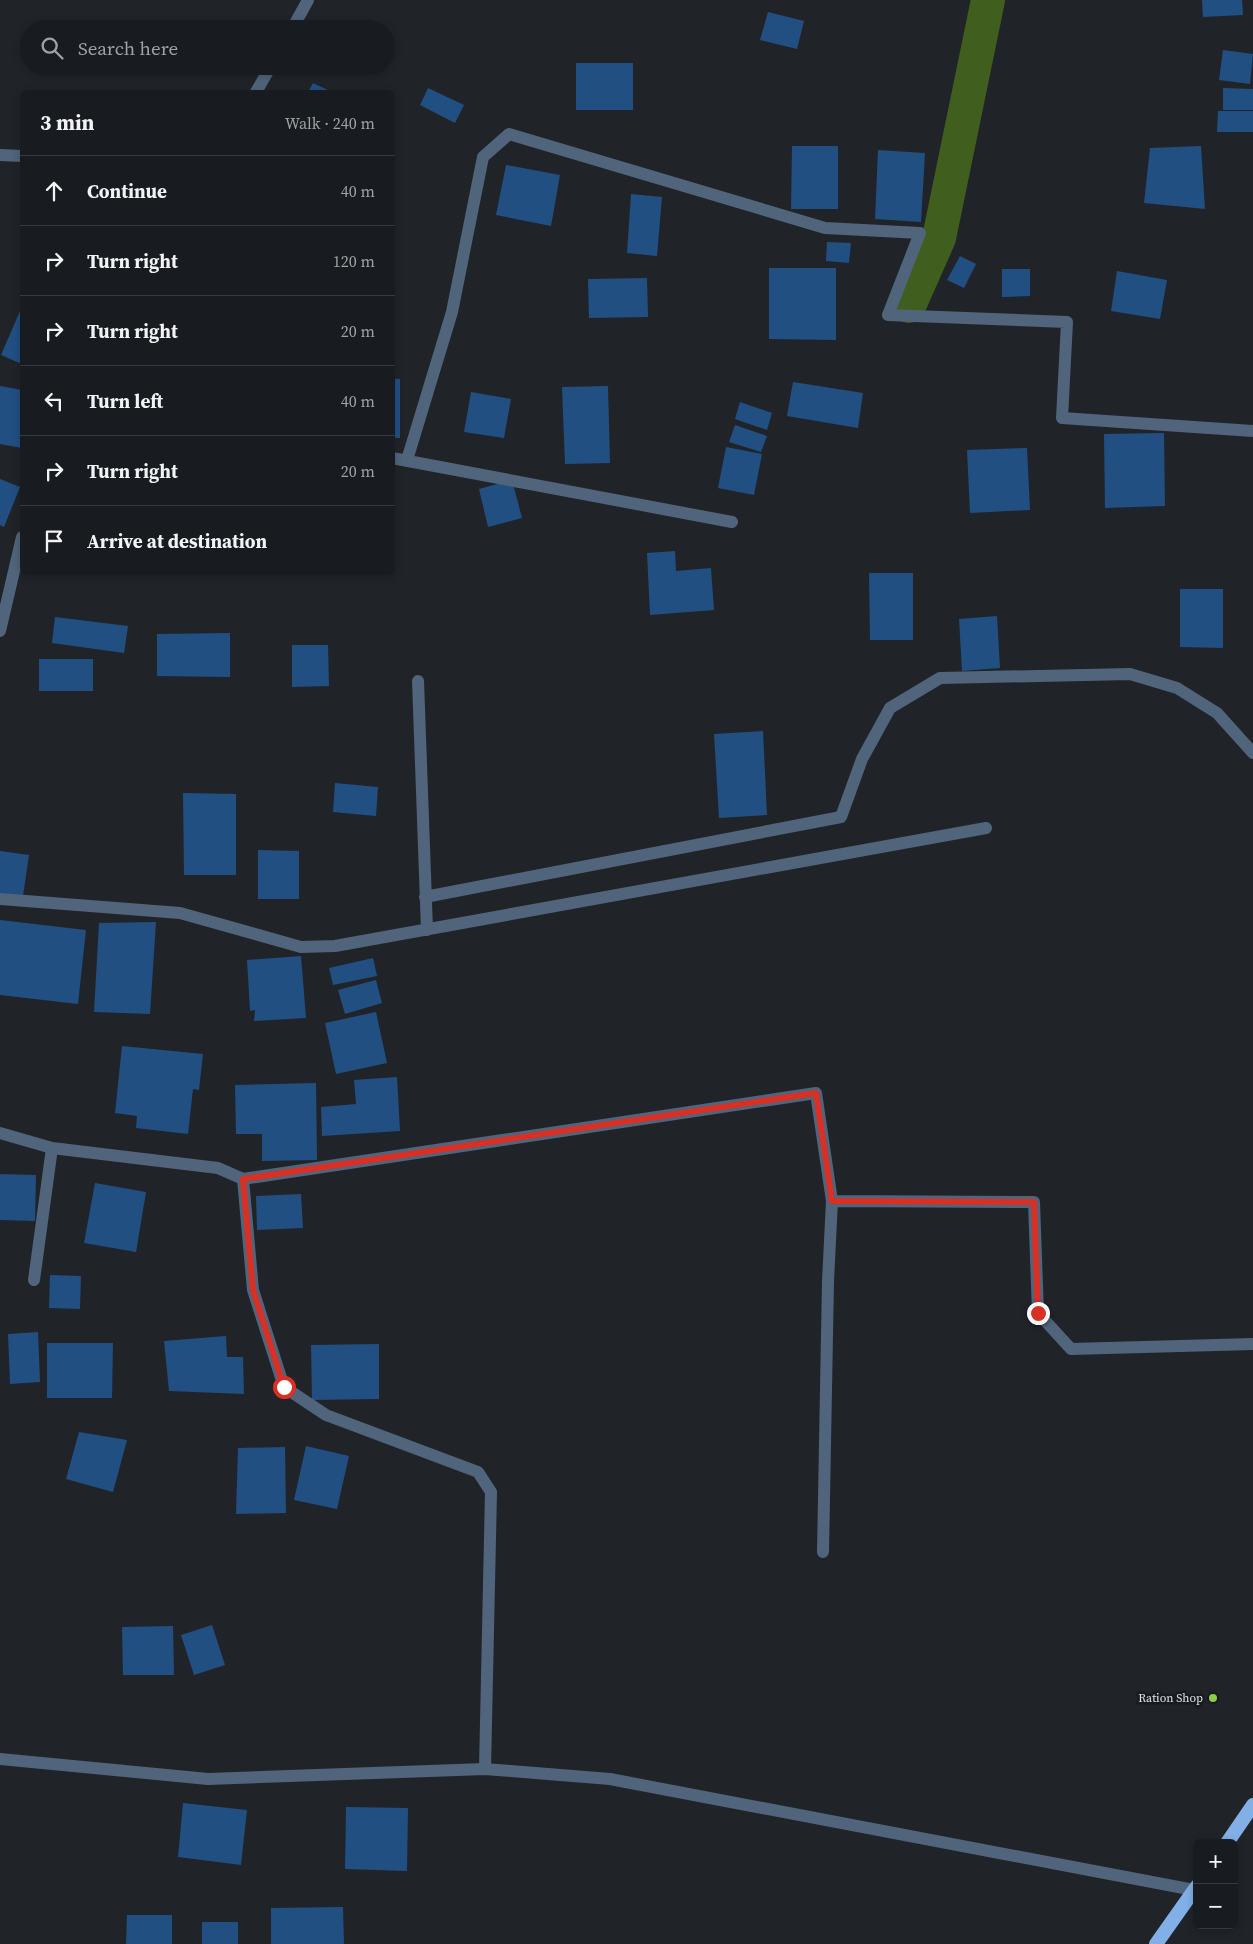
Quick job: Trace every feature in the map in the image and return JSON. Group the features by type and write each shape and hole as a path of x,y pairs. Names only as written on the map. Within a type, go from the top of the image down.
{"highway":[{"path":"1230,1839 1253,1805"},
{"path":"1156,1944 1193,1891"}],"street":[{"path":"297,20 308,0"},
{"path":"257,90 265,75"},
{"path":"408,460 452,312 483,157 510,134 825,228 920,233 888,315 1067,322 1062,418 1253,431"},
{"path":"0,155 20,156"},
{"path":"395,458 732,522"},
{"path":"0,632 20,546"},
{"path":"425,897 841,817 862,759 890,708 940,678 1130,674 1177,688 1217,713 1253,754"},
{"path":"418,680 426,930"},
{"path":"0,898 180,913 301,947 335,946 986,828"},
{"path":"0,1133 52,1148 218,1168 243,1179 816,1093 832,1201 828,1281 823,1552"},
{"path":"34,1280 52,1148"},
{"path":"243,1179 253,1290 284,1387 326,1415 478,1472 491,1492 485,1769"},
{"path":"832,1201 1034,1202 1038,1313 1071,1349 1253,1344"},
{"path":"0,1759 208,1779 485,1769 610,1779 1193,1888"}],"building":[{"path":"1202,0 1242,0 1243,15 1203,17"},
{"path":"768,12 804,21 797,49 760,40"},
{"path":"1223,50 1253,54 1250,84 1219,80"},
{"path":"576,63 633,63 633,110 576,110"},
{"path":"313,83 328,90 309,90"},
{"path":"428,88 464,105 455,123 420,105"},
{"path":"1223,88 1253,89 1253,110 1223,110"},
{"path":"1218,111 1253,111 1253,132 1217,132"},
{"path":"792,146 838,146 838,209 791,209"},
{"path":"1201,146 1205,209 1144,203 1150,148"},
{"path":"878,150 925,153 921,222 875,219"},
{"path":"506,165 560,175 551,226 496,215"},
{"path":"631,194 662,197 657,256 627,253"},
{"path":"827,242 851,243 849,263 826,261"},
{"path":"960,256 976,264 964,288 947,280"},
{"path":"769,268 836,268 836,340 769,339"},
{"path":"1002,269 1030,269 1030,296 1002,297"},
{"path":"1117,271 1167,280 1160,319 1111,311"},
{"path":"647,278 648,317 589,318 588,279"},
{"path":"20,311 20,363 1,355"},
{"path":"395,379 400,379 400,438 395,438"},
{"path":"793,382 863,393 858,428 787,416"},
{"path":"0,386 20,390 20,448 0,444"},
{"path":"608,386 610,463 565,464 562,387"},
{"path":"471,392 511,399 504,438 464,432"},
{"path":"740,402 772,413 767,430 735,419"},
{"path":"735,425 767,436 761,452 729,442"},
{"path":"1164,433 1165,506 1105,508 1104,434"},
{"path":"726,447 762,454 754,495 718,488"},
{"path":"1027,448 1030,510 970,513 967,450"},
{"path":"0,479 20,487 4,527 0,525"},
{"path":"512,480 522,518 488,527 479,489"},
{"path":"675,551 676,571 711,568 714,610 650,615 647,553"},
{"path":"869,573 913,573 913,640 870,640"},
{"path":"1180,589 1223,589 1223,648 1180,647"},
{"path":"997,616 1000,668 962,671 959,619"},
{"path":"55,617 128,626 124,653 52,643"},
{"path":"230,633 230,677 157,676 157,634"},
{"path":"292,645 328,645 329,686 292,687"},
{"path":"39,659 93,659 93,691 39,691"},
{"path":"763,731 767,815 719,818 714,734"},
{"path":"335,783 378,787 376,816 333,812"},
{"path":"183,793 236,794 236,875 184,875"},
{"path":"258,850 299,851 299,899 258,899"},
{"path":"0,851 29,855 23,896 0,893"},
{"path":"0,920 86,930 78,1004 0,995"},
{"path":"156,922 150,1014 94,1012 99,923"},
{"path":"301,956 306,1018 254,1021 255,1010 250,1011 247,960"},
{"path":"373,958 377,976 333,985 329,968"},
{"path":"376,980 382,1003 345,1014 338,990"},
{"path":"376,1012 387,1063 336,1074 325,1023"},
{"path":"122,1046 203,1054 199,1090 193,1089 188,1134 136,1128 137,1116 115,1113"},
{"path":"397,1077 400,1131 322,1136 321,1107 356,1104 354,1080"},
{"path":"316,1083 317,1160 262,1161 262,1134 236,1134 235,1085"},
{"path":"0,1174 36,1175 35,1221 0,1220"},
{"path":"95,1183 146,1192 136,1252 84,1243"},
{"path":"301,1194 303,1228 257,1230 256,1196"},
{"path":"50,1275 81,1276 80,1309 49,1308"},
{"path":"38,1332 40,1382 10,1384 8,1334"},
{"path":"226,1336 227,1357 243,1357 244,1394 169,1391 164,1341"},
{"path":"47,1343 113,1343 112,1398 47,1398"},
{"path":"379,1344 379,1399 312,1400 311,1345"},
{"path":"79,1432 127,1440 113,1492 66,1479"},
{"path":"306,1446 349,1456 337,1509 294,1500"},
{"path":"285,1447 286,1513 236,1514 238,1448"},
{"path":"212,1625 225,1665 194,1675 181,1635"},
{"path":"173,1626 174,1675 123,1675 122,1627"},
{"path":"183,1803 247,1810 241,1865 178,1857"},
{"path":"346,1807 408,1808 407,1871 345,1869"},
{"path":"343,1907 344,1944 271,1944 271,1908"},
{"path":"127,1915 172,1915 172,1944 126,1944"},
{"path":"202,1922 238,1922 238,1944 202,1944"}],"waterway":[{"path":"909,306 939,238 988,0"}],"place":[{"name":"Ration Shop","path":"1213,1698"}],"route":[{"path":"284,1387 253,1290 243,1179 816,1093 832,1201 1034,1202 1038,1313"}]}
